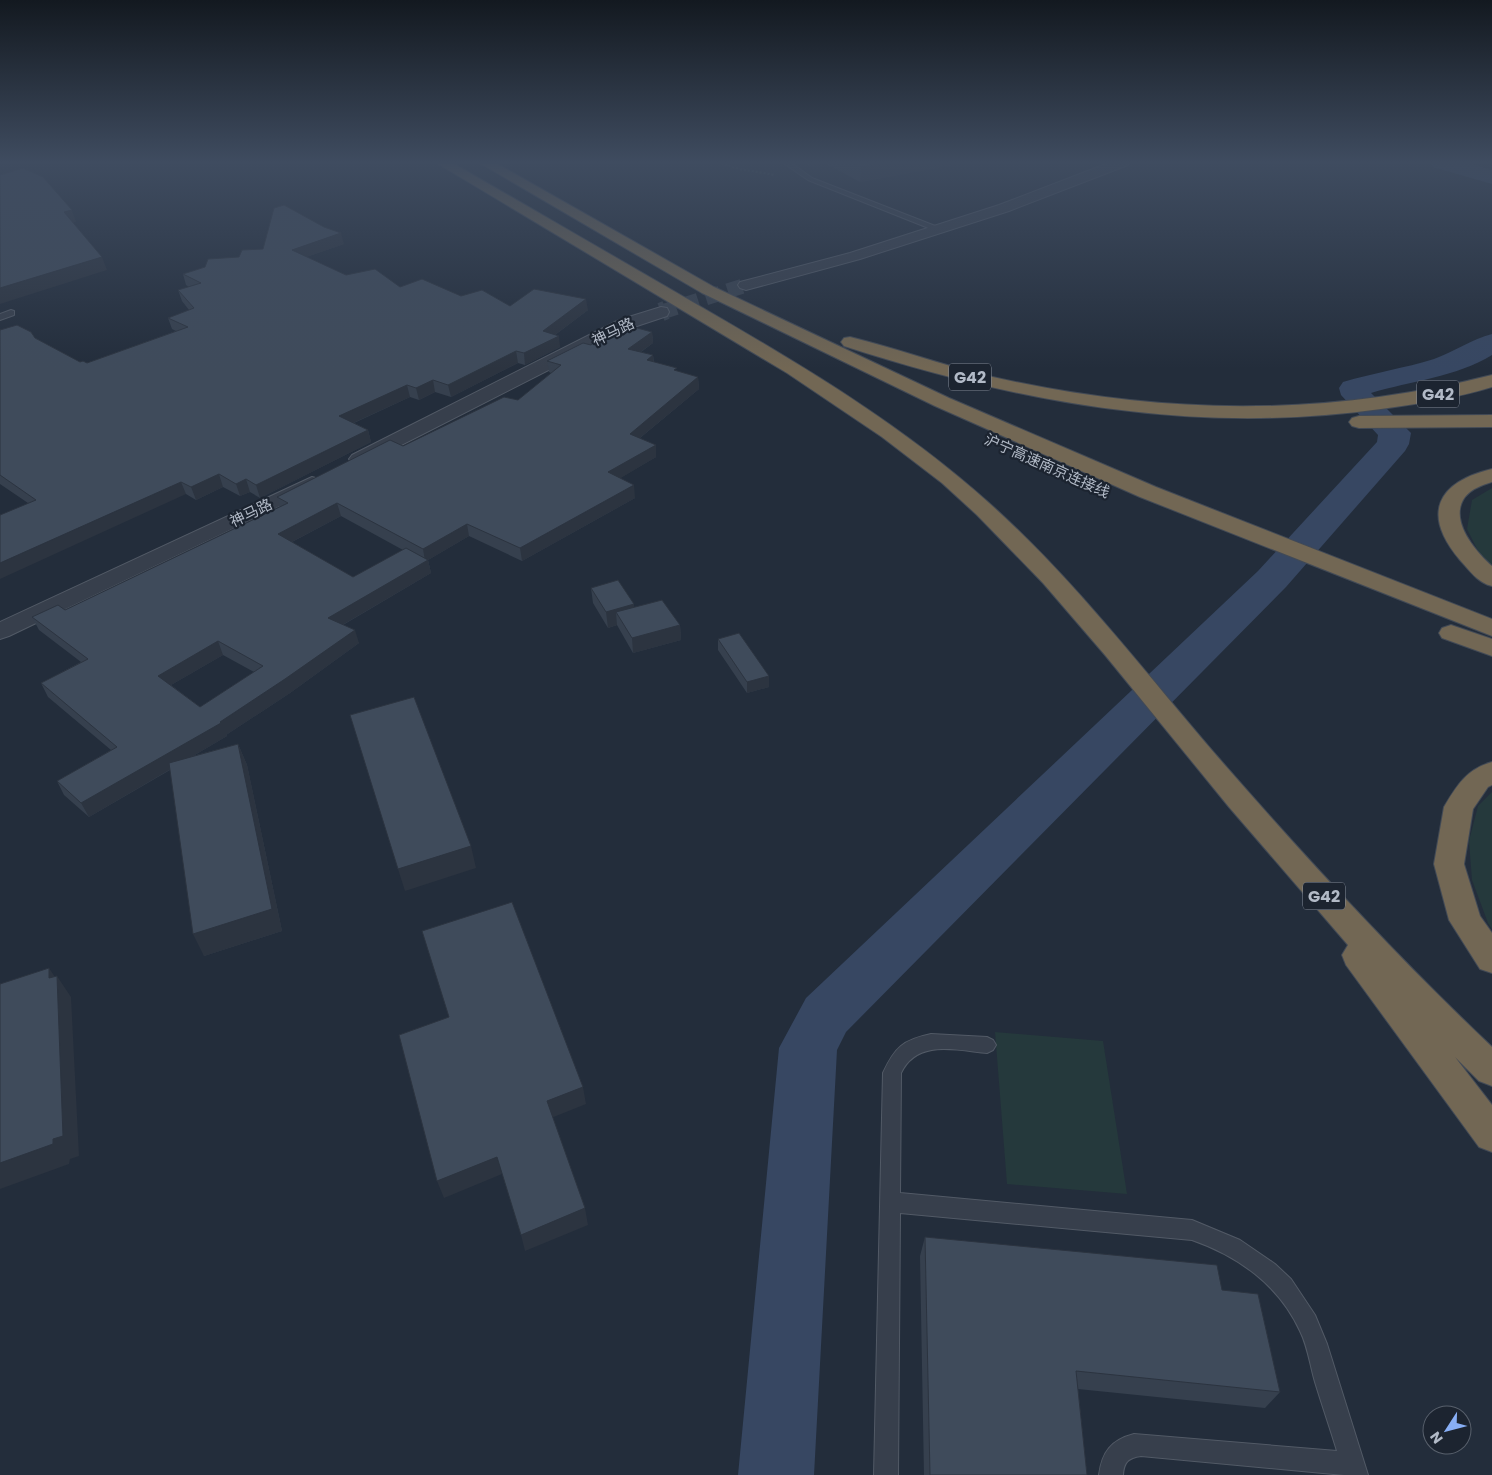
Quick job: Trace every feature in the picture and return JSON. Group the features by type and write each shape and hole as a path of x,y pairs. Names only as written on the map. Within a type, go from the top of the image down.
{"highway":[{"name":"G42","path":"559,231 812,381 887,432 948,478 1001,526 1061,591 1276,843 1439,1020 1492,1070"},
{"name":"G42","path":"606,231 627,243 818,331 882,353 1012,387 1117,404 1214,414 1344,416 1384,404 1468,389 1492,381"},
{"name":"沪宁高速南京连接线","path":"627,243 708,290 925,394 1148,492 1266,550 1312,568 1492,648"},
{"name":"沪宁高速南京连接线","path":"611,261 846,376 1026,457 1215,538"},
{"path":"1344,416 1403,422 1492,421"},
{"path":"1492,475 1477,478 1462,487 1451,498 1449,514 1454,534 1467,556 1492,579"},
{"name":"沪宁高速南京连接线","path":"1312,568 1492,628"},
{"path":"1492,772 1478,780 1459,807 1449,864 1465,920 1492,960"},
{"path":"1276,843 1492,1135"}],"street":[{"path":"746,285 856,256 932,231"},
{"name":"神马路","path":"0,631 250,514 625,324 661,312"}],"lane":[{"path":"0,317 11,313"},
{"path":"886,1475 889,1202 892,1084 896,1063 909,1048 921,1043 936,1041 987,1045"},
{"path":"889,1202 1192,1230 1216,1237 1240,1249 1262,1265 1279,1282 1307,1322 1316,1344 1354,1469 1141,1445 1128,1446 1118,1452 1111,1465 1111,1475"}],"green space":[{"path":"1492,488 1492,565 1481,557 1467,529 1472,500"},
{"path":"1492,792 1492,929 1472,880 1469,841 1478,806"},
{"path":"995,1032 1103,1041 1127,1194 1007,1184"}],"building":[{"path":"0,231 80,231 102,257 0,288"},
{"path":"268,231 335,231 341,233 292,250 346,275 375,269 400,287 422,279 461,296 482,290 510,306 534,289 586,299 543,331 559,336 524,353 516,351 448,385 433,380 416,388 407,385 339,416 368,430 256,485 246,479 236,484 219,474 191,487 181,482 0,563 0,515 36,500 0,475 0,330 17,325 31,332 35,338 80,362 87,363 188,327 168,318 194,308 178,290 201,283 183,274 205,267 208,259 239,257 242,250 263,249"},
{"path":"626,325 652,332 628,349 653,355 647,360 677,368 674,370 698,377 630,434 656,445 608,472 634,485 520,548 467,524 423,549 337,503 278,534 353,577 406,548 428,560 328,618 355,630 221,723 81,803 57,781 117,747 41,683 88,659 32,617 58,605 65,610 288,503 277,497 390,440 403,446 504,397 518,400 561,365 547,361 583,343 591,345 597,340 603,341","holes":["218,641 263,666 200,707 158,676"]},
{"path":"618,580 634,604 606,612 591,588"},
{"path":"662,600 680,625 632,638 616,612"},
{"path":"739,633 769,676 747,682 718,639"},
{"path":"414,697 471,846 398,869 350,715"},
{"path":"238,744 272,909 193,934 169,763"},
{"path":"512,902 583,1087 547,1101 585,1208 521,1235 497,1157 437,1181 399,1035 449,1017 422,931"},
{"path":"49,968 49,978 57,976 63,1136 53,1139 53,1144 0,1163 0,984"},
{"path":"925,1237 1217,1265 1222,1290 1258,1294 1280,1392 1076,1371 1087,1475 930,1475"}],"waterway":[{"path":"776,1475 808,1048 826,1015 1272,579 1393,444 1395,433 1356,395 1354,388 1443,366 1460,360 1492,343"}],"tunnel":[{"path":"662,312 746,285"},
{"path":"661,312 666,310"}]}
